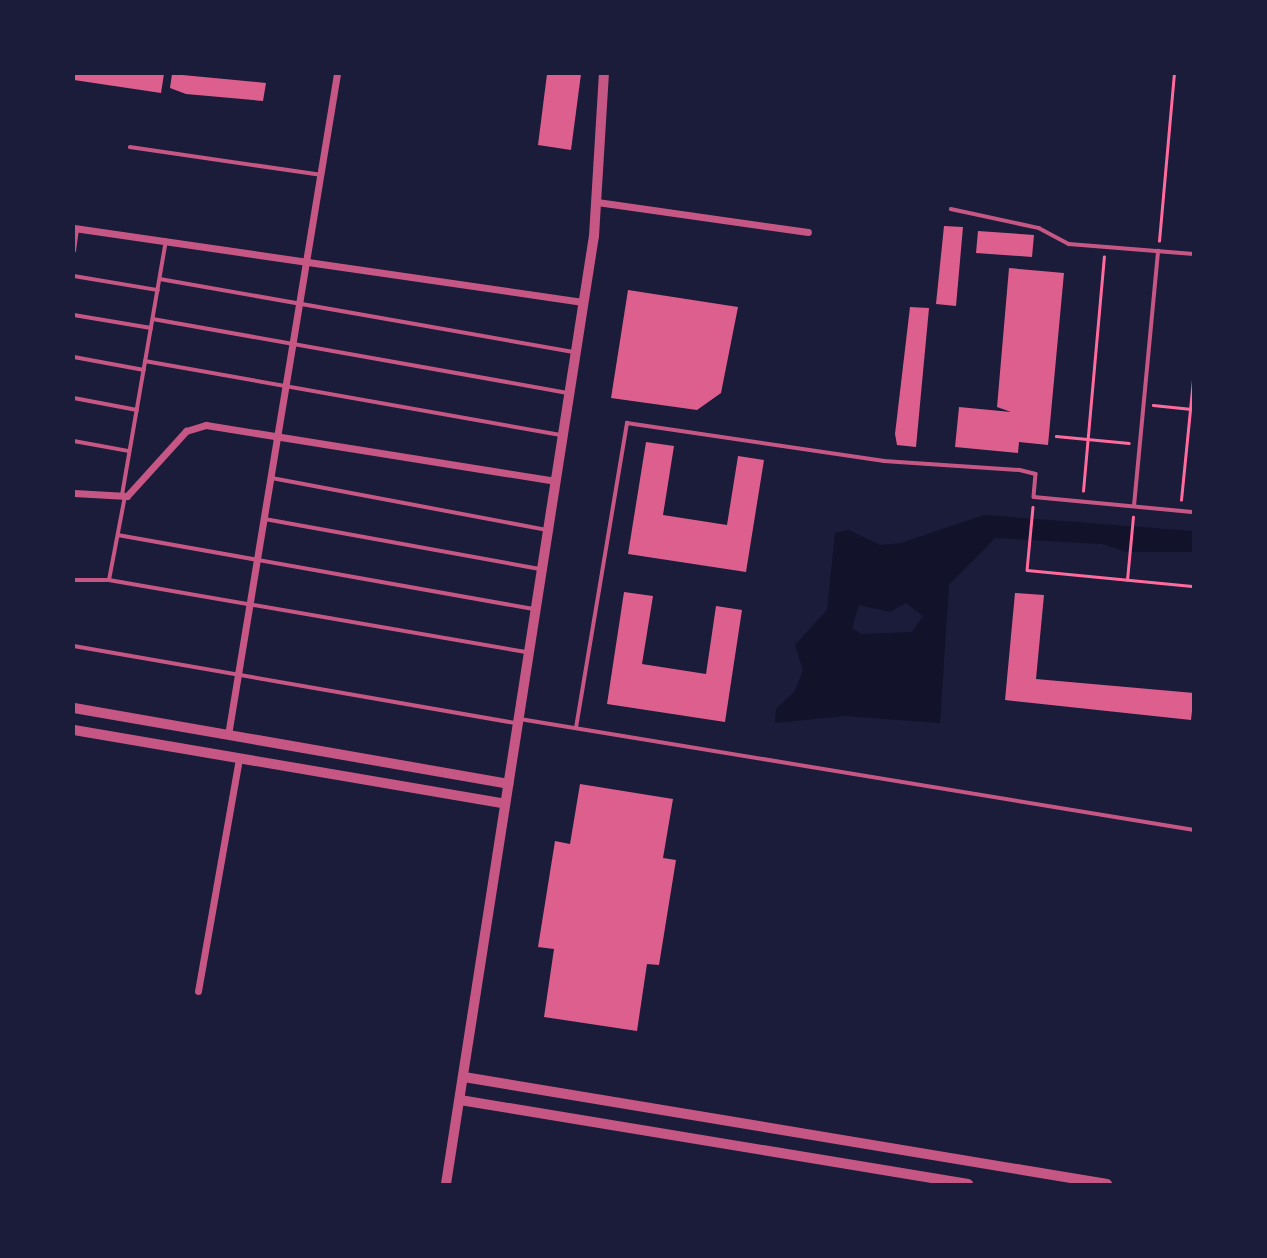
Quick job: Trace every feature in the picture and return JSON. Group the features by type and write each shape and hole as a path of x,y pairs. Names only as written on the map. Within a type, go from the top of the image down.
{"street":[{"path":"228,735 310,262 337,74"},
{"path":"446,1185 583,302 597,202 604,74"},
{"path":"597,202 808,232"},
{"path":"76,228 583,302"},
{"path":"74,493 123,497 197,427 280,436 555,481"},
{"path":"74,709 508,784"},
{"path":"74,730 505,804"},
{"path":"198,991 239,759"},
{"path":"464,1077 1107,1185"},
{"path":"460,1100 968,1185"}],"lane":[{"path":"130,147 323,175"},
{"path":"951,209 1039,228 1069,244 1194,254"},
{"path":"74,251 76,228"},
{"path":"109,580 166,241"},
{"path":"1134,506 1158,251"},
{"path":"74,276 158,290"},
{"path":"160,279 575,352"},
{"path":"74,315 151,328"},
{"path":"153,319 569,394"},
{"path":"74,357 144,370"},
{"path":"145,361 562,435"},
{"path":"74,398 137,410"},
{"path":"576,728 626,423 884,461 1020,470 1035,474 1034,497 1194,512"},
{"path":"74,441 129,451"},
{"path":"272,478 548,530"},
{"path":"265,519 542,569"},
{"path":"118,535 535,609"},
{"path":"74,580 109,580 528,652"},
{"path":"74,646 1194,830"}],"path":[{"path":"1158,251 1174,74"},
{"path":"1082,502 1105,247"},
{"path":"1180,511 1194,369"},
{"path":"1143,404 1190,409"},
{"path":"1056,436 1139,443"},
{"path":"1033,506 1027,570 1194,586"},
{"path":"1127,580 1133,514"}],"shaded area":[{"path":"984,515 1193,531 1193,552 1127,552 1102,544 995,538 949,585 940,723 845,716 775,723 776,709 795,691 803,670 795,645 827,610 835,533 849,530 880,545 901,543","holes":["906,603 923,616 912,632 861,634 852,628 859,605 890,612"]}],"building":[{"path":"74,74 164,74 161,93 74,80"},
{"path":"172,74 266,83 263,101 186,94 170,88"},
{"path":"547,74 581,74 571,150 538,145"},
{"path":"944,226 963,227 956,306 936,304"},
{"path":"978,231 1034,235 1032,257 976,253"},
{"path":"1009,268 1064,273 1048,445 1019,442 1018,453 955,447 959,407 1011,412 997,407"},
{"path":"628,290 738,307 721,393 697,410 611,398"},
{"path":"910,307 929,308 916,447 897,445 895,434"},
{"path":"646,442 674,446 663,515 727,525 738,456 764,460 746,572 628,554"},
{"path":"624,592 653,596 642,664 706,674 716,606 742,610 725,722 607,704"},
{"path":"1015,593 1044,595 1036,679 1194,693 1191,720 1005,700"},
{"path":"580,784 673,799 663,858 676,860 659,965 647,964 637,1031 544,1017 554,949 538,947 555,841 570,844"}]}
